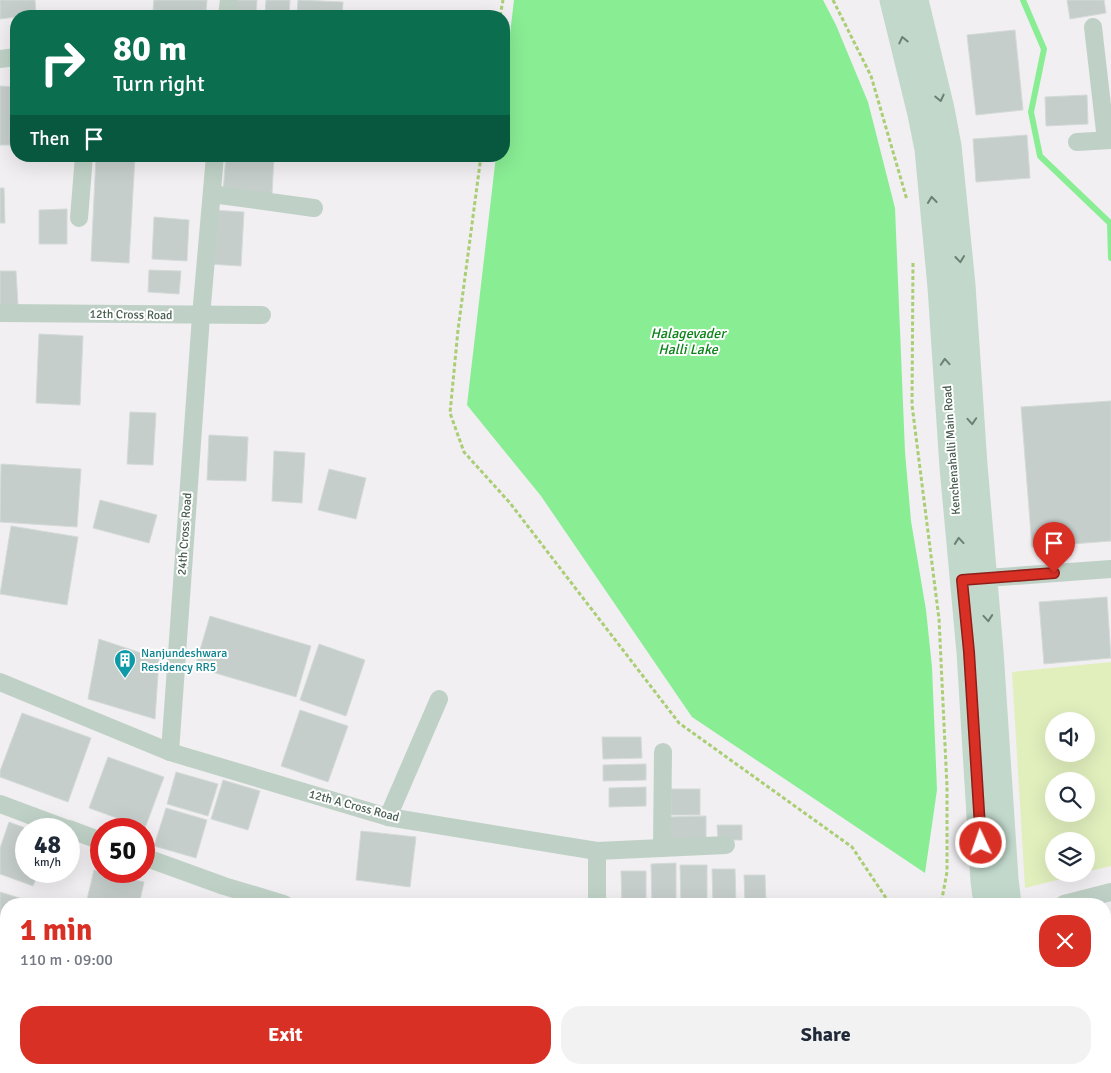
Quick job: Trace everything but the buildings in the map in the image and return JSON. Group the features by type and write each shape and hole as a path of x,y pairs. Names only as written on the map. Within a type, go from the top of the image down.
{"main road":[{"name":"Kenchenahalli Main Road","path":"892,0 927,149 940,286 952,467 974,579 991,651 1008,898"},
{"name":"Kenchenahalli Main Road","path":"916,0 949,146 963,285 975,465 974,579 969,652 985,898"}],"street":[{"path":"1077,142 1108,140 1093,27"},
{"path":"79,218 84,162"},
{"name":"24th Cross Road","path":"170,752 201,316 215,162"},
{"path":"212,194 314,208"},
{"name":"12th Cross Road","path":"0,313 262,315"},
{"path":"974,579 1111,569"},
{"name":"12th A Cross Road","path":"0,682 170,752 388,817 597,851 726,845"},
{"path":"388,817 439,699"},
{"path":"662,848 663,752"},
{"path":"0,804 38,818"},
{"path":"597,851 597,898"},
{"path":"155,861 264,898"},
{"path":"1090,898 1111,892"}],"path":[{"path":"833,0 871,76 907,203"},
{"path":"480,162 458,330 450,413 464,452 510,503 679,723 852,847 886,898"},
{"path":"912,260 912,405 939,619 947,787 947,872 942,898"}],"shaded area":[{"path":"1111,662 1111,866 1095,870 1095,832 1045,832 1045,882 1049,882 1025,888 1012,672"}],"water":[{"name":"Halagevader Halli Lake","path":"514,0 823,0 836,25 868,102 895,208 905,452 911,521 926,610 932,667 937,790 925,873 692,717 541,496 467,405 495,162 510,162 510,34"}],"waterway":[{"path":"1023,0 1044,49 1031,112 1040,156 1110,223 1111,258"}],"place":[{"name":"Nanjundeshwara Residency RR5","path":"125,679"}],"route":[{"path":"981,843 969,652 962,580 1054,573"}]}
